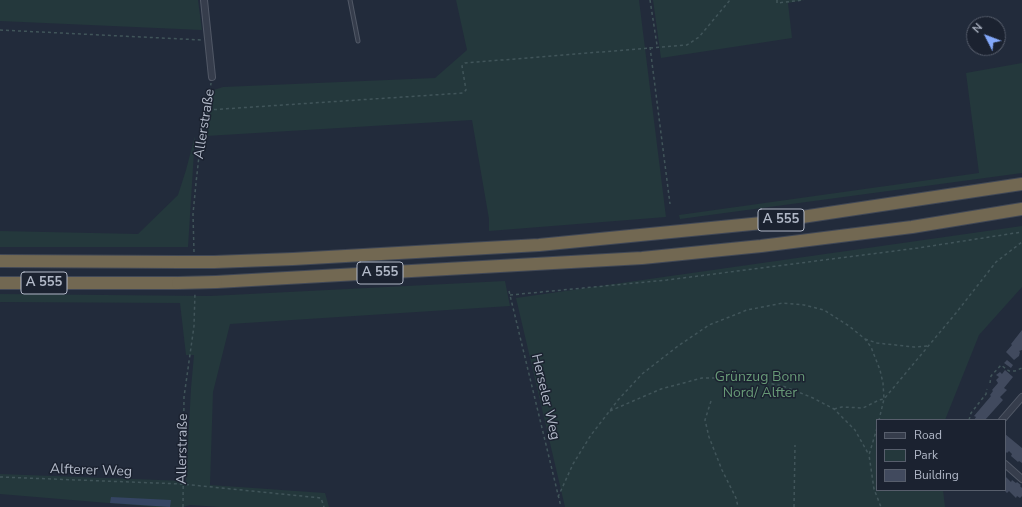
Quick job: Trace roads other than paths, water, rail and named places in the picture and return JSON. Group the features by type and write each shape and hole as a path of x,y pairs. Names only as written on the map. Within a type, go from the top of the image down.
{"highway":[{"name":"A 555","path":"0,261 214,262 294,259 547,244 762,222 1022,184"},
{"name":"A 555","path":"0,283 216,282 642,258 761,246 912,227 1022,209"}],"street":[{"name":"Allerstraße","path":"204,0 212,77"},
{"path":"1003,419 1022,397"},
{"path":"1006,465 1022,479"}],"lane":[{"path":"350,0 358,41"}],"water":[{"path":"111,497 171,500 170,507 110,503"}],"park label":[{"name":"Grünzug Bonn Nord/ Alfter","path":"760,386"}]}
